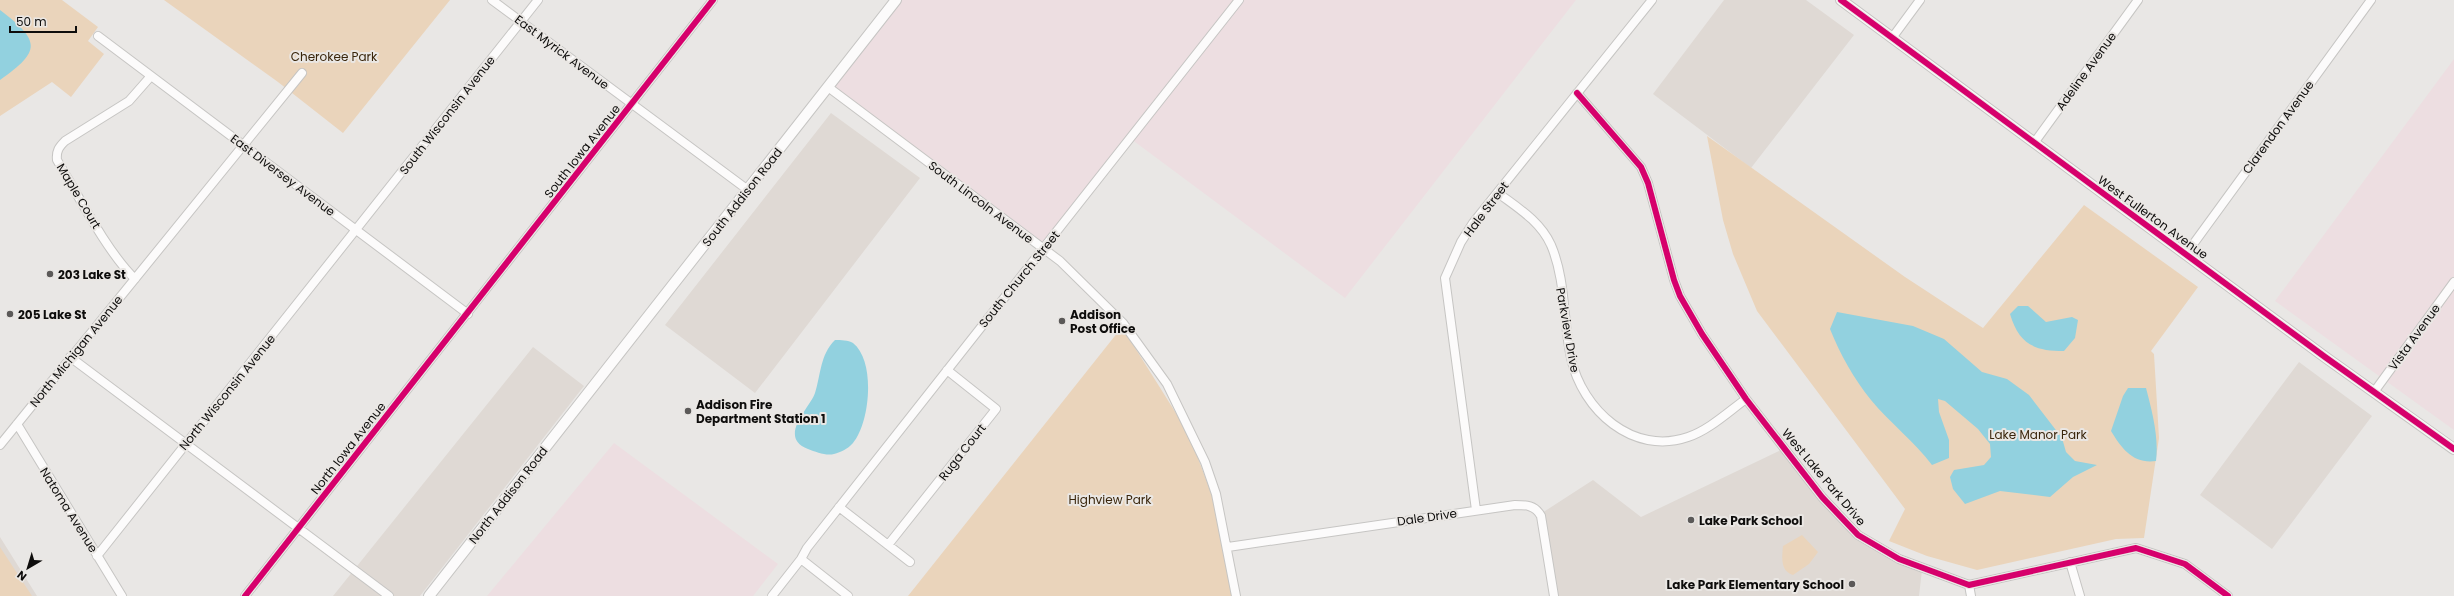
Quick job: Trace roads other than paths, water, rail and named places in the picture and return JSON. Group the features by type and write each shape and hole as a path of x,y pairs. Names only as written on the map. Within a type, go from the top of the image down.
{"street":[{"name":"East Myrick Avenue","path":"492,0 748,190"},
{"name":"South Wisconsin Avenue","path":"357,230 538,0"},
{"name":"South Iowa Avenue","path":"468,314 713,0"},
{"name":"South Addison Road","path":"588,394 896,0"},
{"name":"South Church Street","path":"772,596 801,559 806,548 1239,0"},
{"name":"Hale Street","path":"1476,510 1445,278 1461,242 1473,223 1652,0"},
{"name":"West Fullerton Avenue","path":"1841,0 2454,450"},
{"path":"1892,38 1920,0"},
{"name":"Adeline Avenue","path":"2034,143 2138,0"},
{"name":"Clarendon Avenue","path":"2186,254 2371,0"},
{"name":"East Diversey Avenue","path":"98,36 468,314"},
{"name":"North Michigan Avenue","path":"0,445 302,73"},
{"name":"Maple Court","path":"135,279 124,269 57,157 58,150 65,141 129,101 151,76"},
{"name":"South Lincoln Avenue","path":"828,87 1044,248 1060,261 1119,318 1168,384 1206,462 1216,494 1228,547 1236,596"},
{"name":"West Lake Park Drive","path":"1577,93 1641,167 1648,182 1669,262 1680,296 1702,334 1746,399 1822,497 1858,536 1899,559 1969,585"},
{"name":"Parkview Drive","path":"1498,193 1534,221 1551,246 1559,272 1570,357 1576,376 1589,400 1608,421 1619,429 1644,439 1673,441 1699,433 1746,399"},
{"name":"North Wisconsin Avenue","path":"97,556 357,230"},
{"name":"Vista Avenue","path":"2374,392 2454,282"},
{"name":"North Iowa Avenue","path":"245,596 468,314"},
{"path":"70,357 389,596"},
{"name":"Ruga Court","path":"888,545 996,409 946,370"},
{"name":"North Addison Road","path":"429,596 588,394"},
{"name":"Natoma Avenue","path":"17,424 122,596"},
{"name":"Dale Drive","path":"1228,547 1515,504 1527,505 1538,511 1543,523 1554,596"},
{"path":"839,507 910,562"},
{"path":"1971,596 1969,585 2136,548 2172,558 2185,564 2228,596"},
{"path":"801,559 848,596"},
{"path":"2070,562 2080,596"}],"water":[{"path":"0,10 22,29 28,37 31,45 29,53 24,61 0,80"},
{"path":"2018,306 2028,306 2046,322 2072,317 2078,320 2075,338 2064,351 2053,351 2029,344 2018,332 2010,314"},
{"path":"1837,312 1913,326 1944,339 1982,372 2007,379 2029,395 2062,438 2066,452 2075,461 2097,465 2073,477 2050,497 2000,491 1965,504 1953,489 1950,477 1954,470 1984,465 1991,457 1990,444 1978,429 1945,401 1938,399 1939,412 1949,440 1949,458 1932,465 1918,448 1878,408 1853,375 1838,348 1830,329"},
{"path":"835,340 851,342 860,352 865,363 868,377 868,392 867,407 859,434 849,447 834,454 828,454 808,449 799,444 795,437 795,430 802,414 815,393 826,352"},
{"path":"2128,388 2146,388 2156,433 2156,461 2141,460 2129,454 2119,444 2111,431 2123,396"}],"place":[{"name":"203 Lake St","path":"50,274"},
{"name":"205 Lake St","path":"10,314"},
{"name":"Addison Post Office","path":"1062,321"},
{"name":"Addison Fire Department Station 1","path":"688,411"},
{"name":"Lake Park School","path":"1691,520"},
{"name":"Lake Park Elementary School","path":"1852,584"}],"park label":[{"name":"Cherokee Park","path":"334,56"},
{"name":"Lake Manor Park","path":"2038,434"},
{"name":"Highview Park","path":"1110,499"}]}
